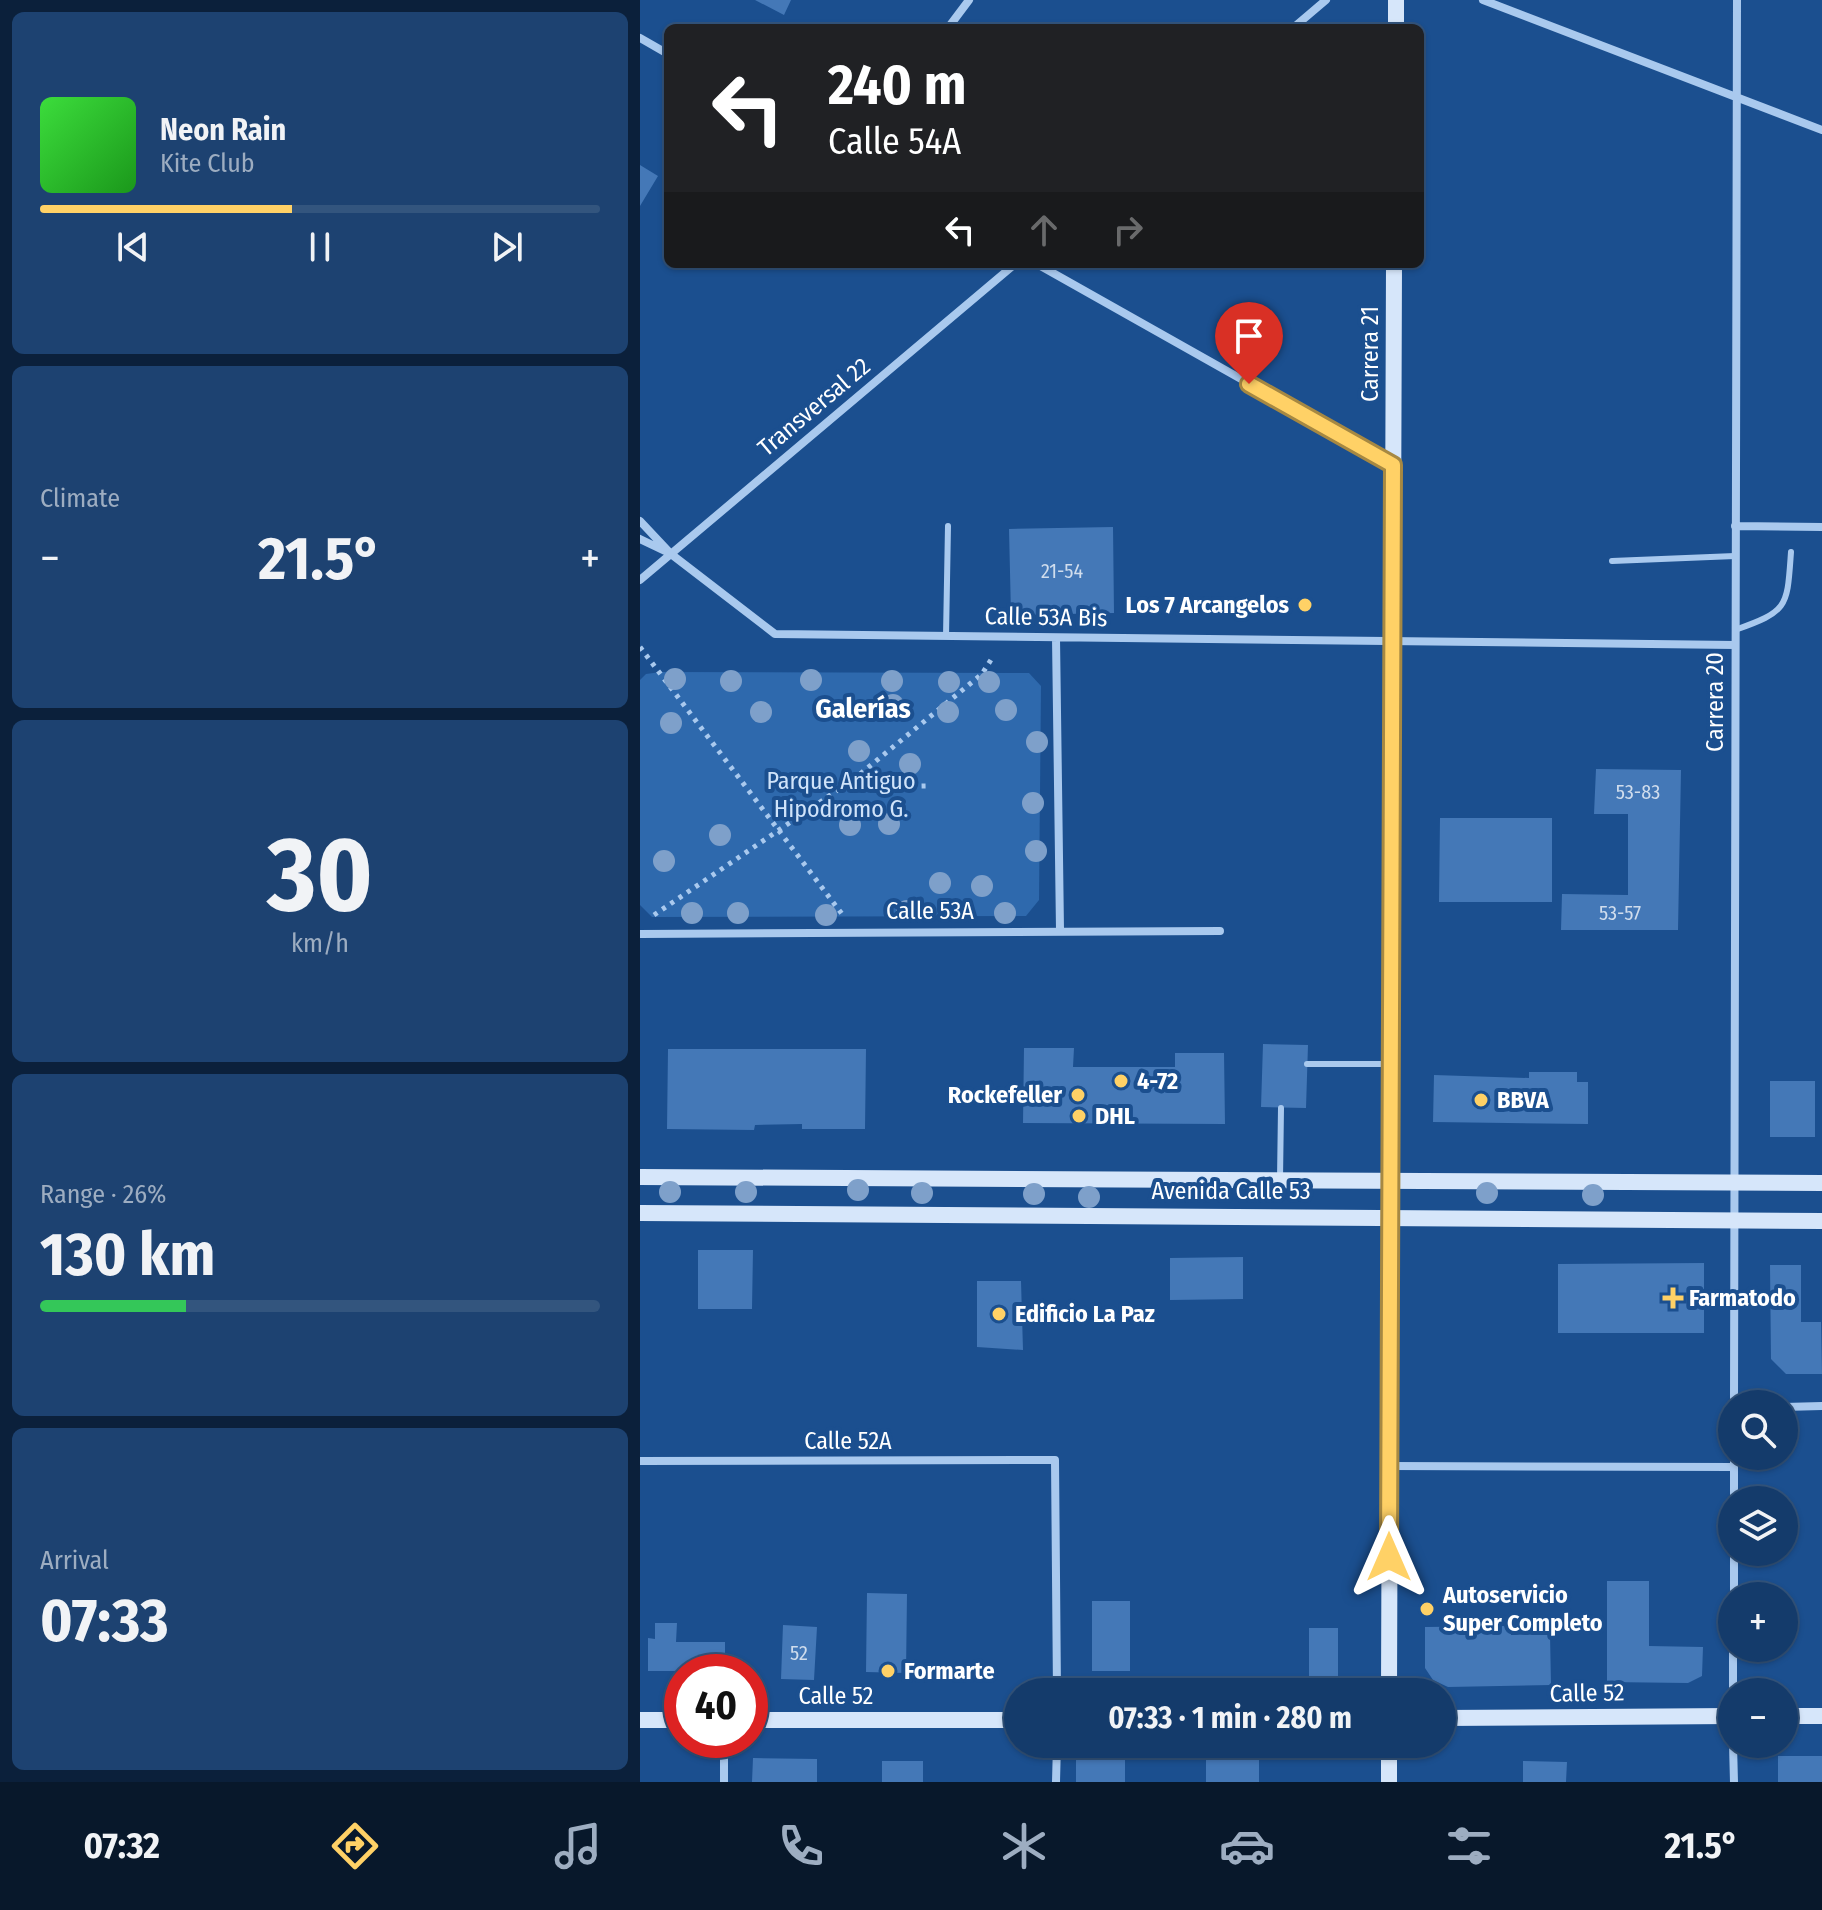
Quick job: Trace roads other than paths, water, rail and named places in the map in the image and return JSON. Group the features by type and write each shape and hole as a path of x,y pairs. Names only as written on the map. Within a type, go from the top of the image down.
{"main road":[{"path":"1396,0 1396,24"},
{"name":"Carrera 21","path":"1389,1678 1394,268"},
{"name":"Avenida Calle 53","path":"640,1177 1822,1183"},
{"name":"Avenida Calle 53","path":"640,1213 1822,1221"},
{"name":"Calle 52","path":"1456,1718 1718,1716"},
{"path":"1798,1716 1822,1716"},
{"path":"640,1720 664,1720"},
{"name":"Calle 52","path":"768,1720 1004,1720"},
{"path":"1389,1758 1389,1782"}],"street":[{"path":"951,24 969,0"},
{"path":"1298,24 1326,0"},
{"path":"1483,0 1822,130"},
{"name":"Carrera 20","path":"1734,1390 1737,0"},
{"path":"640,38 664,52"},
{"name":"Transversal 22","path":"640,580 1010,268"},
{"path":"1044,268 1393,465"},
{"path":"640,521 671,554"},
{"path":"1735,526 1822,527"},
{"path":"640,539 671,554"},
{"name":"Calle 53A Bis","path":"671,554 775,634 1735,645"},
{"path":"1056,638 1060,930"},
{"name":"Calle 53A","path":"640,934 1220,931"},
{"path":"1798,1407 1822,1406"},
{"name":"Calle 52A","path":"640,1461 1055,1460 1057,1678"},
{"path":"1389,1466 1718,1467"},
{"path":"724,1758 724,1782"},
{"path":"1056,1782 1057,1758"},
{"path":"1733,1758 1734,1782"}],"lane":[{"path":"946,636 948,526"},
{"path":"1735,630 1777,613 1788,594 1791,552"},
{"path":"1612,561 1735,556"},
{"path":"1307,1064 1390,1064"},
{"path":"1280,1179 1281,1108"}],"place":[{"name":"Los 7 Arcangelos","path":"1305,605"},
{"name":"4-72","path":"1121,1081"},
{"name":"Rockefeller","path":"1078,1095"},
{"name":"BBVA","path":"1481,1100"},
{"name":"DHL","path":"1079,1116"},
{"name":"Farmatodo","path":"1673,1298"},
{"name":"Edificio La Paz","path":"999,1314"},
{"name":"Autoservicio Super Completo","path":"1427,1609"},
{"name":"Formarte","path":"888,1671"}],"district":[{"name":"Galerías","path":"863,708"}],"park label":[{"name":"Parque Antiguo Hipodromo G.","path":"841,795"}]}
